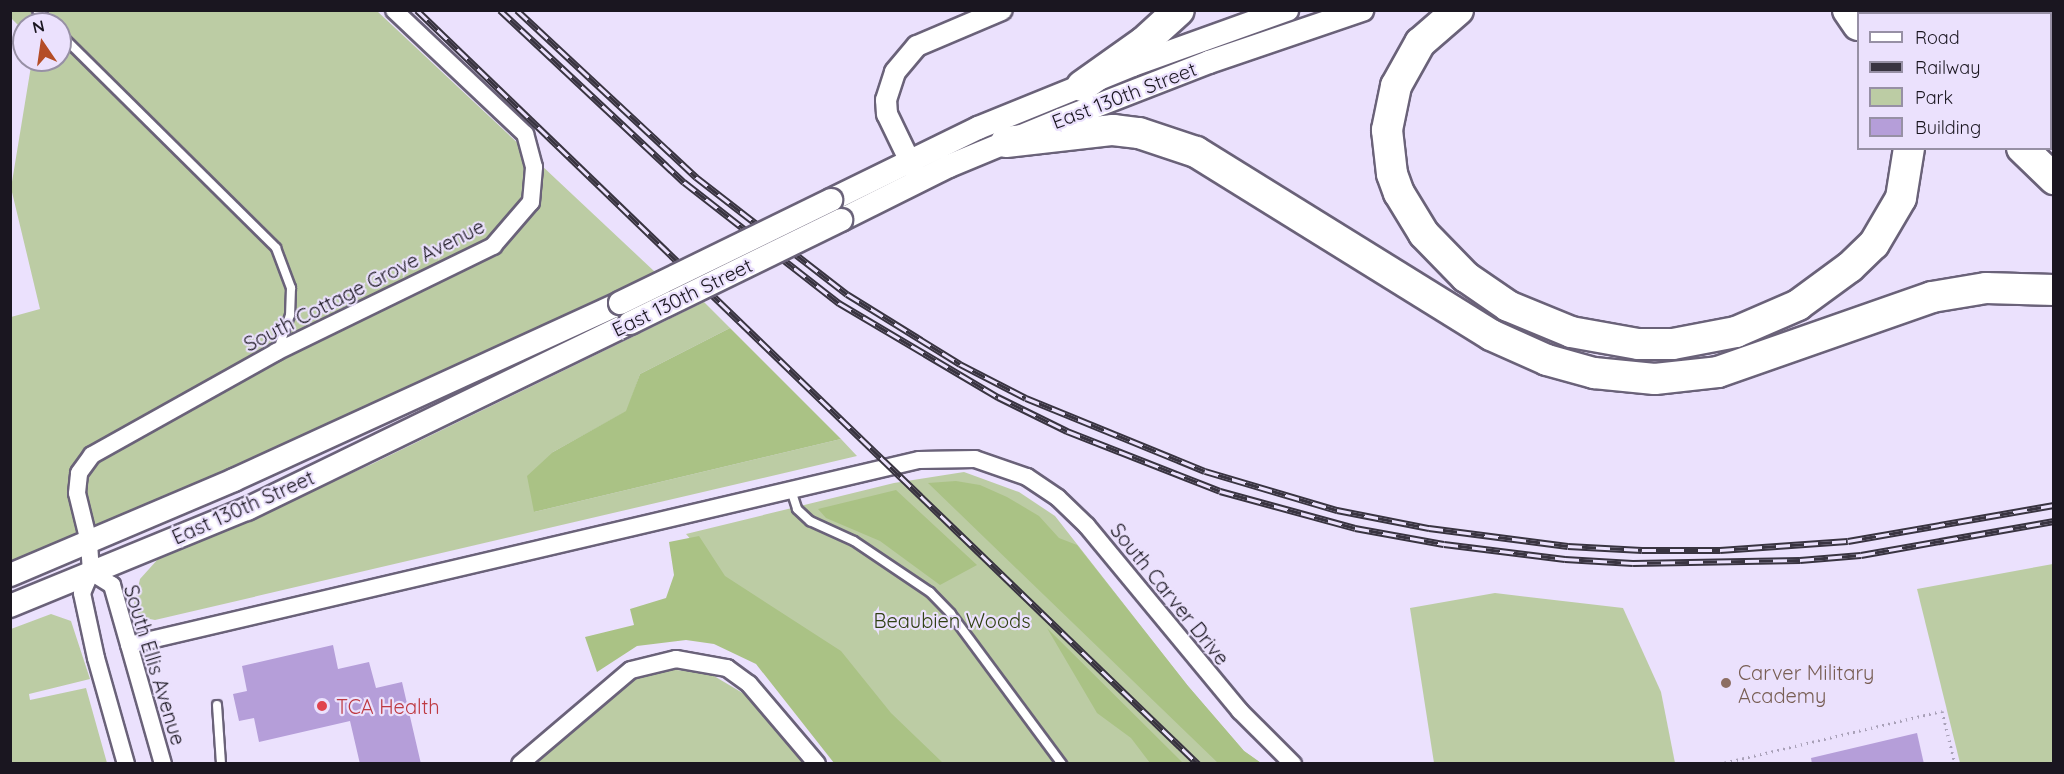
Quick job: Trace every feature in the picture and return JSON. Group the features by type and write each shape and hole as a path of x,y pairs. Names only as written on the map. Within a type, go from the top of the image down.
{"highway":[{"path":"1082,86 1144,42 1179,10"},
{"path":"1458,10 1420,43 1396,86 1387,130 1392,174 1399,193 1424,234 1466,277 1508,306 1571,332 1611,341 1673,344 1736,332 1798,305 1850,267 1874,244 1901,198 1909,150"},
{"path":"1848,10 1857,24"},
{"path":"1006,142 1113,130 1139,133 1185,148 1226,168 1510,345 1570,368 1614,376 1655,379 1718,372 1941,295 1986,288 2054,290"},
{"path":"2024,150 2054,179"}],"main road":[{"name":"East 130th Street","path":"915,172 978,128 1082,86 1287,10"},
{"name":"East 130th Street","path":"10,606 247,509 625,313 915,172 1006,142 1198,67 1362,10"},
{"name":"East 130th Street","path":"10,575 625,313"}],"street":[{"name":"South Cottage Grove Avenue","path":"92,572 89,542 77,493 80,472 92,455 276,352 494,246 531,202 534,167 525,134 394,10"},
{"path":"915,172 887,114 886,100 895,72 916,46 1002,10"},
{"name":"South Carver Drive","path":"791,490 919,460 975,459 1004,466 1058,498 1088,526 1233,703 1293,764"},
{"path":"129,645 791,490"},
{"path":"92,572 82,593 96,658 126,764"},
{"name":"South Ellis Avenue","path":"92,572 112,585 163,764"},
{"path":"520,764 631,670 676,659 727,668 749,684 817,764"}],"lane":[{"path":"72,46 276,248 288,270 291,288 290,315 276,352"},
{"path":"791,490 797,509 810,521 854,541 930,592 951,614 1062,764"},
{"path":"217,705 221,764"}],"path":[{"path":"1719,764 1942,711 1955,764"}],"green space":[{"path":"11,11 377,11 655,272 163,504 11,565 11,317 40,309 11,188 30,72 72,72 72,12 12,12 11,18"},
{"path":"704,302 730,328 640,374 627,411 553,452 534,512 841,439 857,456 155,620 139,617 134,604 140,579 158,559 372,464"},
{"path":"730,328 841,439 534,512 527,476 553,452 626,411 640,374"},
{"name":"Beaubien Woods","path":"964,472 1019,492 1055,516 1188,686 1244,751 1261,763 887,763 686,534 894,483"},
{"path":"956,481 980,485 1007,497 1039,516 1059,538 1077,545 1188,686 1244,751 1261,763 1218,763 928,483"},
{"path":"896,490 977,565 940,585 880,541 826,518 818,509"},
{"path":"699,536 725,576 841,651 891,713 943,763 834,763 756,664 714,644 686,640 637,646 597,672 585,637 634,625 630,609 666,598 674,575 669,542"},
{"path":"2053,564 2053,763 1960,763 1917,589"},
{"path":"1495,593 1623,608 1661,692 1675,763 1434,763 1410,608"},
{"path":"51,614 71,621 90,679 29,694 30,700 86,688 107,763 11,763 11,629"},
{"path":"1047,628 1183,763 1150,763 1131,738 1097,713"},
{"path":"665,669 709,673 746,695 805,763 536,764 629,681"}],"building":[{"name":"TCA Health","path":"333,645 338,669 369,662 376,688 402,682 421,764 360,764 350,721 259,742 254,718 239,721 233,694 247,691 242,666"},
{"name":"Carver Military Academy","path":"1917,733 1924,764 1812,764 1811,758"}],"railway":[{"path":"417,10 1198,764"},
{"path":"500,10 684,182 839,303 998,397 1067,431 1220,491 1355,528 1444,544 1565,559 1633,563 1800,560 1861,555 2054,521"},
{"path":"517,10 696,177 847,294 960,364 1026,398 1205,471 1337,510 1429,528 1568,546 1642,550 1720,550 1848,541 2054,505"}],"place":[{"name":"Carver Military Academy","path":"1726,683"},
{"name":"TCA Health","path":"322,706"}]}
